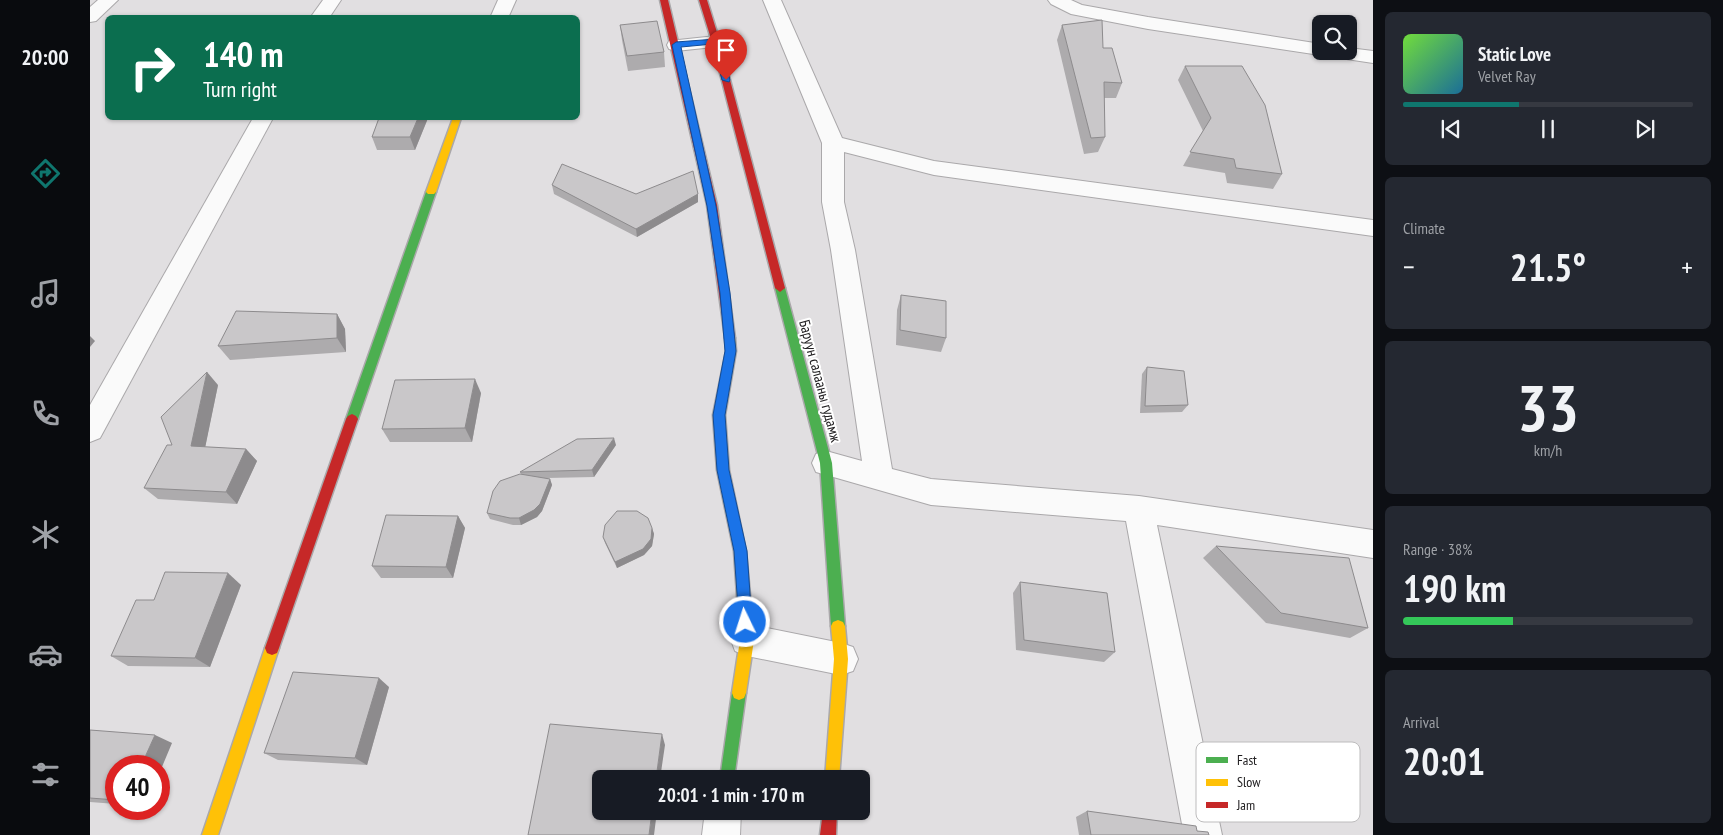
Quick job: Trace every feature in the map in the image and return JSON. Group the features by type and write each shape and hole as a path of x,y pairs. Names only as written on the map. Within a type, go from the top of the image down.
{"street":[{"path":"90,17 109,0"},
{"path":"321,15 332,0"},
{"path":"500,15 507,0"},
{"path":"664,0 712,206 725,293 731,351 719,415 723,470 740,551 746,640 728,770"},
{"name":"Баруун салааны гудамж","path":"703,0 716,42 826,463 841,659 833,770"},
{"path":"772,0 833,143 833,202 843,250 879,477"},
{"path":"1058,0 1077,10 1312,49"},
{"path":"676,45 716,42"},
{"path":"1357,55 1373,57"},
{"path":"90,430 262,120"},
{"path":"210,835 286,609 456,120"},
{"path":"833,143 934,168 1373,228"},
{"path":"826,463 931,492 1139,509 1373,544"},
{"path":"1139,509 1196,799"},
{"path":"746,640 841,659"},
{"path":"721,835 722,820"},
{"path":"828,835 829,820"},
{"path":"1200,822 1203,835"}],"building":[{"path":"1102,20 1103,48 1112,48 1122,83 1104,82 1105,137 1091,138 1062,25"},
{"path":"657,21 664,52 627,56 620,25"},
{"path":"1185,66 1242,66 1265,105 1282,174 1236,168 1234,159 1190,152 1211,118"},
{"path":"378,120 417,120 410,137 372,137"},
{"path":"562,164 636,194 693,171 698,194 636,229 552,185"},
{"path":"901,295 946,301 946,338 900,330"},
{"path":"236,311 337,314 337,338 218,346"},
{"path":"1147,367 1184,371 1188,405 1145,406"},
{"path":"207,372 191,446 246,449 226,492 144,488 167,445 172,445 161,417"},
{"path":"475,379 465,428 382,429 395,380"},
{"path":"614,438 592,470 520,472 577,439"},
{"path":"520,474 550,479 540,504 534,510 519,518 487,513 493,491 500,481"},
{"path":"617,511 637,511 648,518 652,528 651,539 643,549 615,562 603,537 605,525"},
{"path":"386,515 458,516 446,567 372,566"},
{"path":"1216,546 1349,558 1368,628 1281,613"},
{"path":"165,572 228,573 195,658 111,656 136,600 154,600"},
{"path":"1020,582 1107,593 1115,652 1024,640"},
{"path":"293,672 379,678 355,758 264,753"},
{"path":"550,724 662,734 657,770 592,770 592,820 651,820 649,835 528,835"},
{"path":"90,730 155,735 146,755 105,755 105,799 90,798"},
{"path":"1087,811 1196,826 1197,831 1208,832 1209,835 1091,835"}],"traffic: fast":[{"path":"352,419 431,192"},
{"path":"780,288 826,463 838,626"},
{"path":"728,770 739,693"}],"traffic: slow":[{"path":"431,192 456,120"},
{"path":"730,338 731,351 719,415 723,470 740,551 747,640 739,693"},
{"path":"833,770 841,659 838,626"},
{"path":"210,835 272,648"}],"traffic: jam":[{"path":"664,0 712,205 730,338"},
{"path":"703,0 716,42 780,288"},
{"path":"272,648 352,419"},
{"path":"828,835 829,820"}],"route":[{"path":"726,80 716,42 676,45 712,206 725,293 731,351 719,415 723,470 740,551 745,622"}]}
